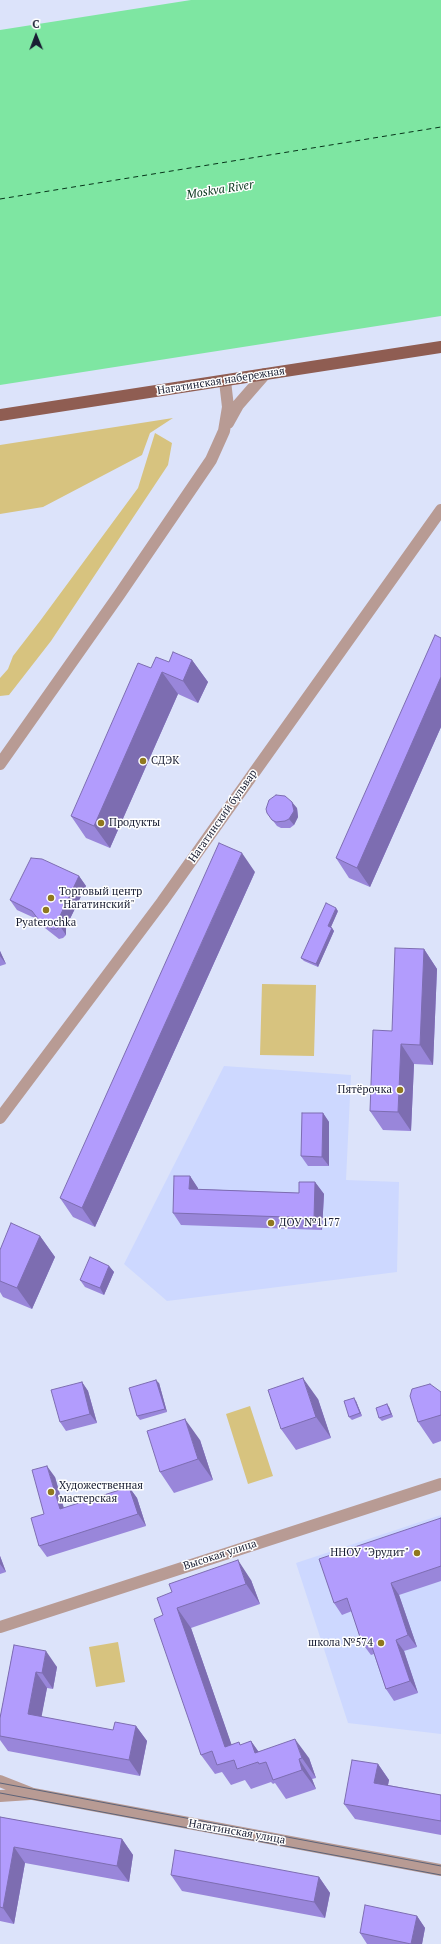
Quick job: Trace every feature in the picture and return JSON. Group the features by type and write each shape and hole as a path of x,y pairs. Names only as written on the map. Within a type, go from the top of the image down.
{"main road":[{"name":"Нагатинская набережная","path":"0,415 441,347"}],"street":[{"path":"0,764 119,595 211,460 238,405 265,374"},
{"path":"224,431 228,407 225,381"},
{"name":"Нагатинский бульвар","path":"0,1118 162,902 211,830 380,597 441,510"},
{"name":"Высокая улица","path":"0,1627 441,1484"},
{"name":"Нагатинская улица","path":"0,1781 33,1794 441,1870"},
{"name":"Нагатинская улица","path":"0,1796 33,1794"}],"shaded area":[{"path":"173,418 150,433 142,455 43,507 0,514 0,445"},
{"path":"155,433 172,443 168,465 51,641 9,695 0,696 0,678 8,669 13,656 138,488"},
{"path":"262,984 316,985 314,1056 260,1055"},
{"name":"ДОУ №1177","path":"224,1066 351,1075 346,1180 399,1182 397,1272 167,1301 124,1264"},
{"path":"250,1406 273,1476 248,1484 226,1414"},
{"name":"школа №574","path":"441,1515 441,1734 348,1723 296,1563"},
{"path":"118,1642 125,1682 96,1687 89,1647"}],"water":[{"name":"Moskva River","path":"191,0 441,0 441,316 0,385 0,30"}],"building":[{"path":"435,635 441,638 441,677 357,868 336,858"},
{"path":"173,652 192,660 183,681 162,672 94,826 71,816 138,663 151,668 156,657 169,662"},
{"path":"276,795 285,796 292,802 294,811 289,819 285,821 276,822 272,820 267,813 266,809 269,800"},
{"path":"219,843 242,853 82,1208 60,1198"},
{"name":"Торговый центр \"Нагатинский\"","path":"31,858 42,859 79,876 59,918 60,926 57,929 52,929 38,919 32,911 10,900"},
{"path":"326,903 336,908 328,926 332,928 316,964 301,958"},
{"path":"395,948 424,949 420,1045 401,1044 398,1112 370,1111 373,1030 392,1031"},
{"path":"302,1113 323,1113 322,1157 301,1156"},
{"path":"174,1176 190,1176 189,1189 299,1193 299,1182 315,1182 314,1218 173,1213"},
{"path":"11,1223 40,1236 17,1288 0,1281 0,1250"},
{"path":"90,1257 109,1266 100,1288 80,1280"},
{"path":"303,1378 316,1417 281,1429 268,1390"},
{"path":"156,1380 165,1409 137,1416 129,1388"},
{"path":"82,1382 90,1414 60,1422 51,1390"},
{"path":"430,1384 441,1392 441,1415 418,1422 410,1396 412,1389"},
{"path":"354,1398 360,1413 349,1417 344,1401"},
{"path":"387,1404 391,1414 379,1418 376,1408"},
{"path":"185,1419 198,1459 160,1472 147,1431"},
{"path":"47,1466 60,1509 129,1487 138,1514 39,1546 31,1518 44,1514 32,1470"},
{"path":"441,1518 441,1566 391,1583 408,1635 396,1640 410,1681 386,1689 370,1641 362,1643 347,1598 334,1603 319,1559"},
{"path":"238,1560 246,1584 177,1608 225,1747 239,1742 240,1745 251,1741 255,1753 295,1739 302,1758 299,1759 302,1770 273,1780 266,1762 259,1764 258,1762 237,1769 234,1760 217,1765 212,1751 201,1755 154,1619 163,1615 157,1598 172,1592 169,1584"},
{"path":"14,1645 46,1651 42,1673 36,1672 28,1714 113,1730 115,1722 136,1726 129,1760 0,1736 0,1718"},
{"path":"352,1760 378,1764 374,1783 441,1795 441,1821 344,1804"},
{"path":"0,1817 122,1839 117,1866 14,1847 3,1908 0,1907"},
{"path":"175,1850 319,1877 314,1902 171,1875"},
{"path":"365,1905 417,1916 411,1944 360,1933"}],"ferry route":[{"path":"0,199 441,127"}],"tram line":[{"path":"0,1783 441,1866"},
{"path":"0,1793 441,1875"}],"place":[{"name":"СДЭК","path":"143,761"},
{"name":"Продукты","path":"101,823"},
{"name":"Торговый центр \"Нагатинский\"","path":"51,898"},
{"name":"Pyaterochka","path":"46,910"},
{"name":"Пятёрочка","path":"400,1090"},
{"name":"ДОУ №1177","path":"271,1223"},
{"name":"Художественная мастерская","path":"51,1492"},
{"name":"ННОУ \"Эрудит\"","path":"417,1553"},
{"name":"школа №574","path":"381,1643"}]}
